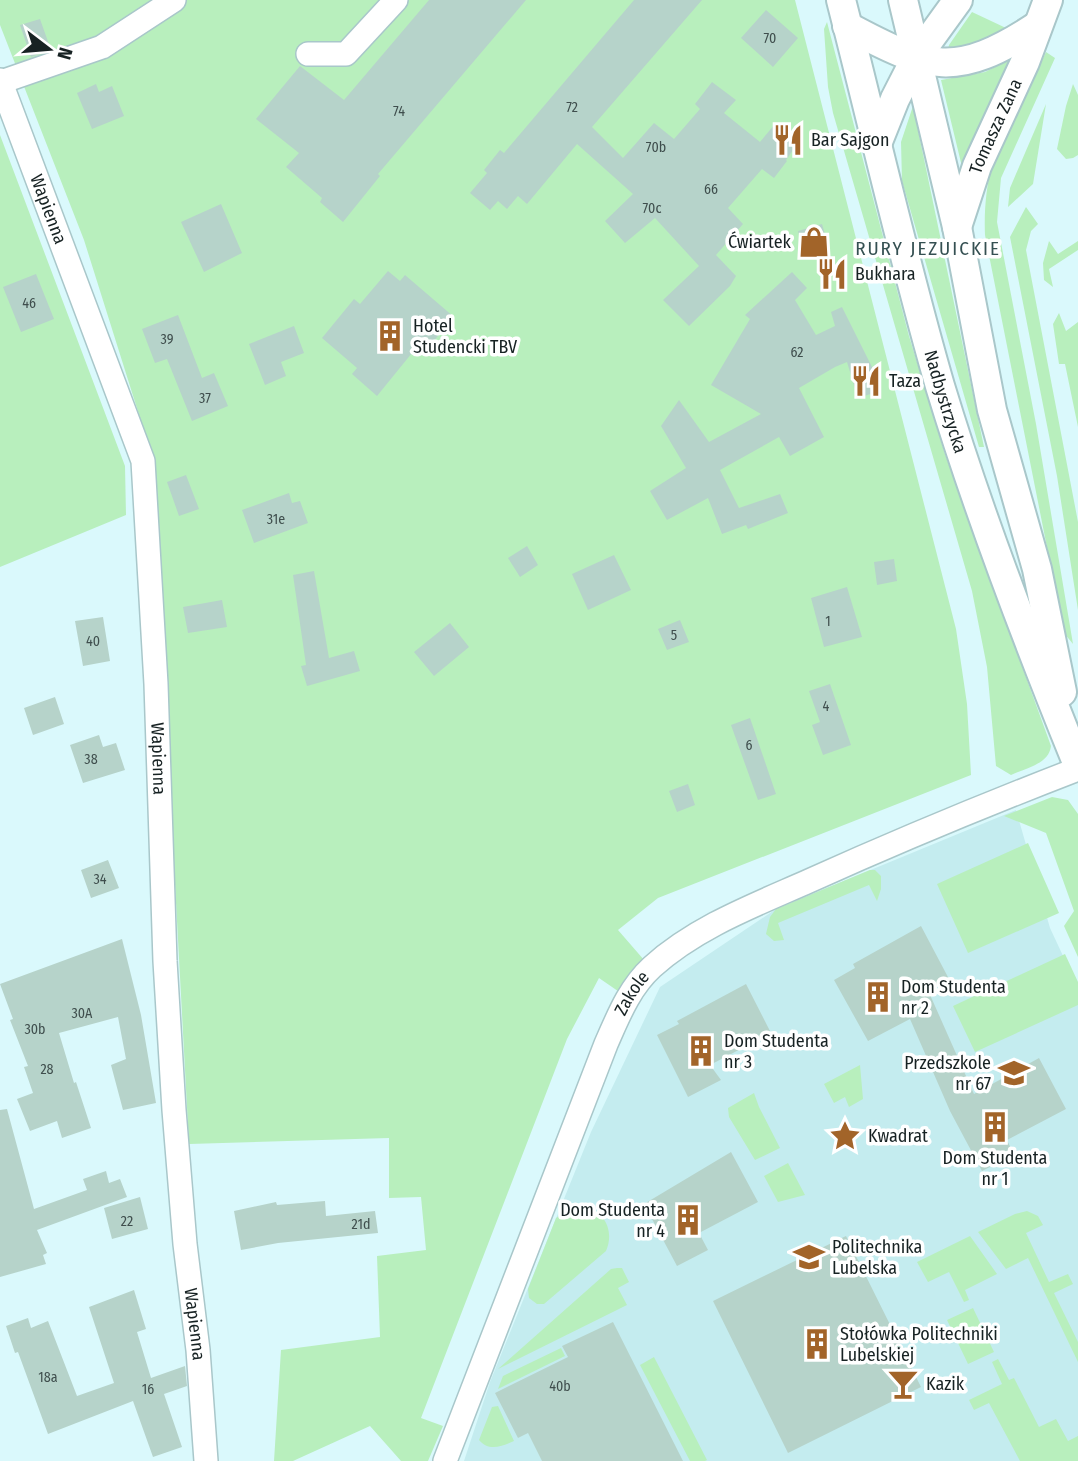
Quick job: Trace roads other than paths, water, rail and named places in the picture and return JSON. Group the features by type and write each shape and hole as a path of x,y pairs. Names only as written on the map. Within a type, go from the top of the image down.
{"street":[{"path":"0,81 102,47 174,0"},
{"path":"308,54 346,54 396,0"},
{"path":"903,0 957,227 992,410 1037,569 1078,766"},
{"path":"877,144 895,99 916,58 958,0"},
{"name":"Tomasza Zana","path":"957,227 977,166 1025,62 1048,0"},
{"name":"Nadbystrzycka","path":"844,13 900,53 916,58"},
{"name":"Nadbystrzycka","path":"844,13 896,225 940,385 1026,637 1078,766"},
{"name":"Tomasza Zana","path":"916,58 946,64 970,60 1008,45 1037,26"},
{"name":"Wapienna","path":"0,81 142,461 156,684 165,961 174,1111 185,1244 198,1350 206,1461"},
{"name":"Zakole","path":"444,1461 606,1044 637,983 687,939 740,912 863,856 1078,766"}],"place":[{"name":"Bar Sajgon","path":"788,140"},
{"name":"Ćwiartek","path":"814,242"},
{"name":"Bukhara","path":"832,274"},
{"name":"Hotel Studencki TBV","path":"390,336"},
{"name":"Taza","path":"866,381"},
{"name":"Dom Studenta nr 2","path":"878,997"},
{"name":"Dom Studenta nr 3","path":"701,1051"},
{"name":"Przedszkole nr 67","path":"1014,1073"},
{"name":"Dom Studenta nr 1","path":"995,1127"},
{"name":"Kwadrat","path":"845,1136"},
{"name":"Dom Studenta nr 4","path":"688,1220"},
{"name":"Politechnika Lubelska","path":"809,1257"},
{"name":"Stołówka Politechniki Lubelskiej","path":"817,1344"},
{"name":"Kazik","path":"903,1384"}],"district":[{"name":"RURY JEZUICKIE","path":"928,248"}]}
